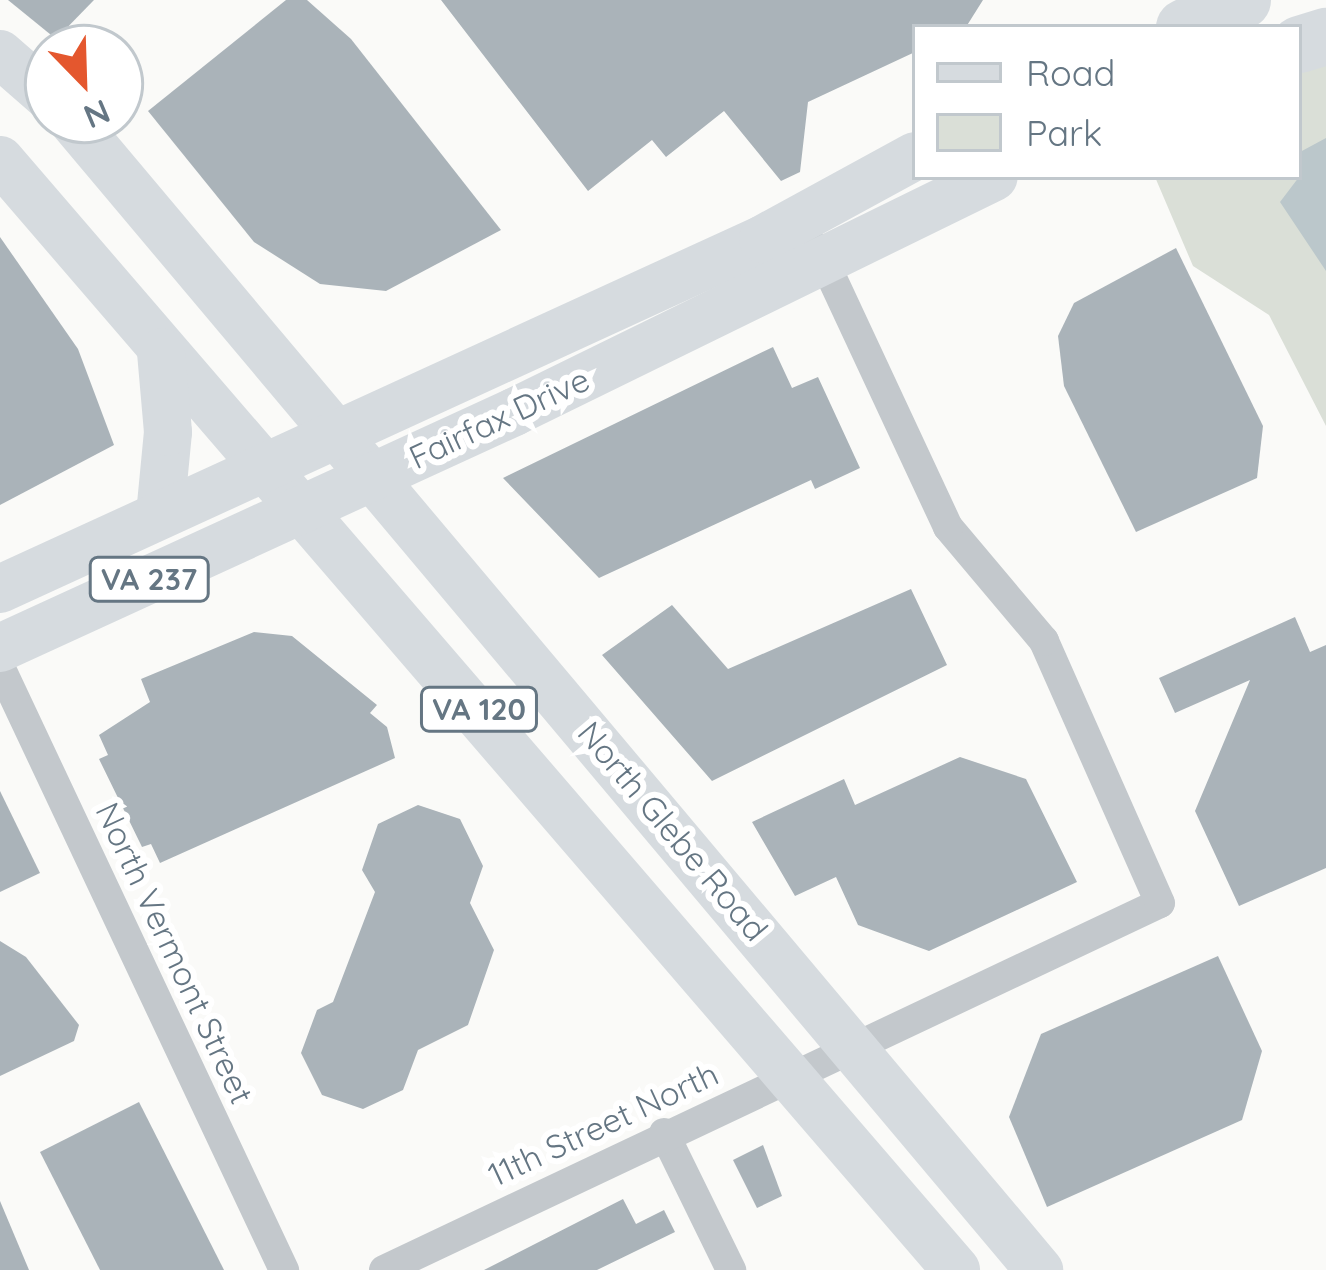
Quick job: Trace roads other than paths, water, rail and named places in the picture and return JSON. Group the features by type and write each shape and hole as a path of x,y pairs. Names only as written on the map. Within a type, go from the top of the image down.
{"highway":[{"path":"1190,24 1242,0"}],"main road":[{"path":"0,54 24,75"},
{"name":"North Glebe Road","path":"92,144 1040,1270"},
{"name":"Fairfax Drive","path":"0,648 374,476 813,237 912,158"},
{"name":"North Glebe Road","path":"0,160 262,469 793,1074 956,1270"},
{"name":"Fairfax Drive","path":"0,589 262,469 813,237 985,180"},
{"path":"160,515 168,432 161,352"}],"street":[{"name":"11th Street North","path":"384,1270 664,1133 1160,903 1044,641 948,527 813,237"},
{"name":"North Vermont Street","path":"0,667 284,1270"},
{"path":"664,1133 731,1270"}]}
